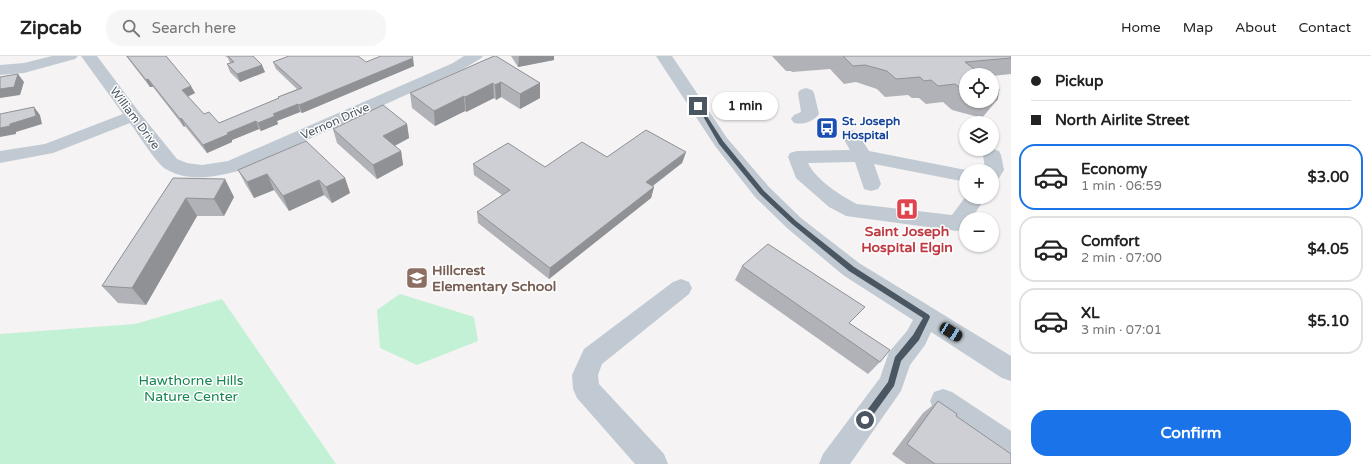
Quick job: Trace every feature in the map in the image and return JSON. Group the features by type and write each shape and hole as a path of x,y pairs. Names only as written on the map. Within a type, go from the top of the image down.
{"street":[{"path":"0,70 24,68 70,56"},
{"name":"William Drive","path":"89,56 170,163 177,167 190,169"},
{"name":"Vernon Drive","path":"190,169 215,171 234,166 458,66 475,56"},
{"path":"664,56 721,142 762,192 794,222 851,269 1011,370"},
{"path":"800,118 810,114 806,93"},
{"path":"0,157 47,149 66,143 133,116"},
{"path":"851,136 862,156 871,184"},
{"path":"959,175 862,156 797,157 804,174 836,202 853,211 958,223 971,204"},
{"path":"654,464 586,389 585,375 593,357 681,288"},
{"path":"833,464 892,383 898,360 916,338 927,317"},
{"path":"943,401 1011,448"}],"green space":[{"path":"400,294 474,317 478,341 417,365 380,348 377,310"},
{"name":"Hawthorne Hills Nature Center","path":"222,299 336,464 0,464 0,334 135,324"}],"building":[{"path":"127,56 166,56 191,86 182,90 204,114 209,112 219,123 302,88 273,62 289,56 358,56 366,62 381,56 412,56 413,58 299,105 298,104 273,114 275,116 258,123 256,121 227,133 229,134 203,145"},
{"path":"228,56 253,56 262,65 237,74 227,64 234,62"},
{"path":"494,56 540,83 520,94 501,82 495,85 493,83 434,111 410,93"},
{"path":"843,56 1011,56 1011,58 965,62 973,68 959,68 959,87 955,84 938,86 931,80 924,81 920,77 896,79 887,71 865,65 853,66"},
{"path":"18,74 14,87 0,89 0,77"},
{"path":"383,105 407,124 383,136 401,151 373,165 333,129"},
{"path":"34,107 36,116 10,124 10,126 0,128 0,114"},
{"path":"646,130 686,152 646,182 654,187 550,268 477,212 510,190 473,164 508,143 545,167 582,142 607,157"},
{"path":"306,141 345,178 326,187 319,180 283,196 267,174 247,182 238,170"},
{"path":"173,178 225,179 214,199 186,198 132,288 102,286"},
{"path":"768,244 865,307 849,323 890,350 880,362 742,266"},
{"path":"938,401 957,414 956,416 1011,454 1011,464 935,464 907,444"}],"place":[{"name":"St. Joseph Hospital","path":"827,128"},
{"name":"Saint Joseph Hospital Elgin","path":"907,209"},
{"name":"Hillcrest Elementary School","path":"417,278"}],"route":[{"path":"698,106 721,142 762,192 794,222 851,269 927,317 916,338 898,360 892,383 865,420"}]}
